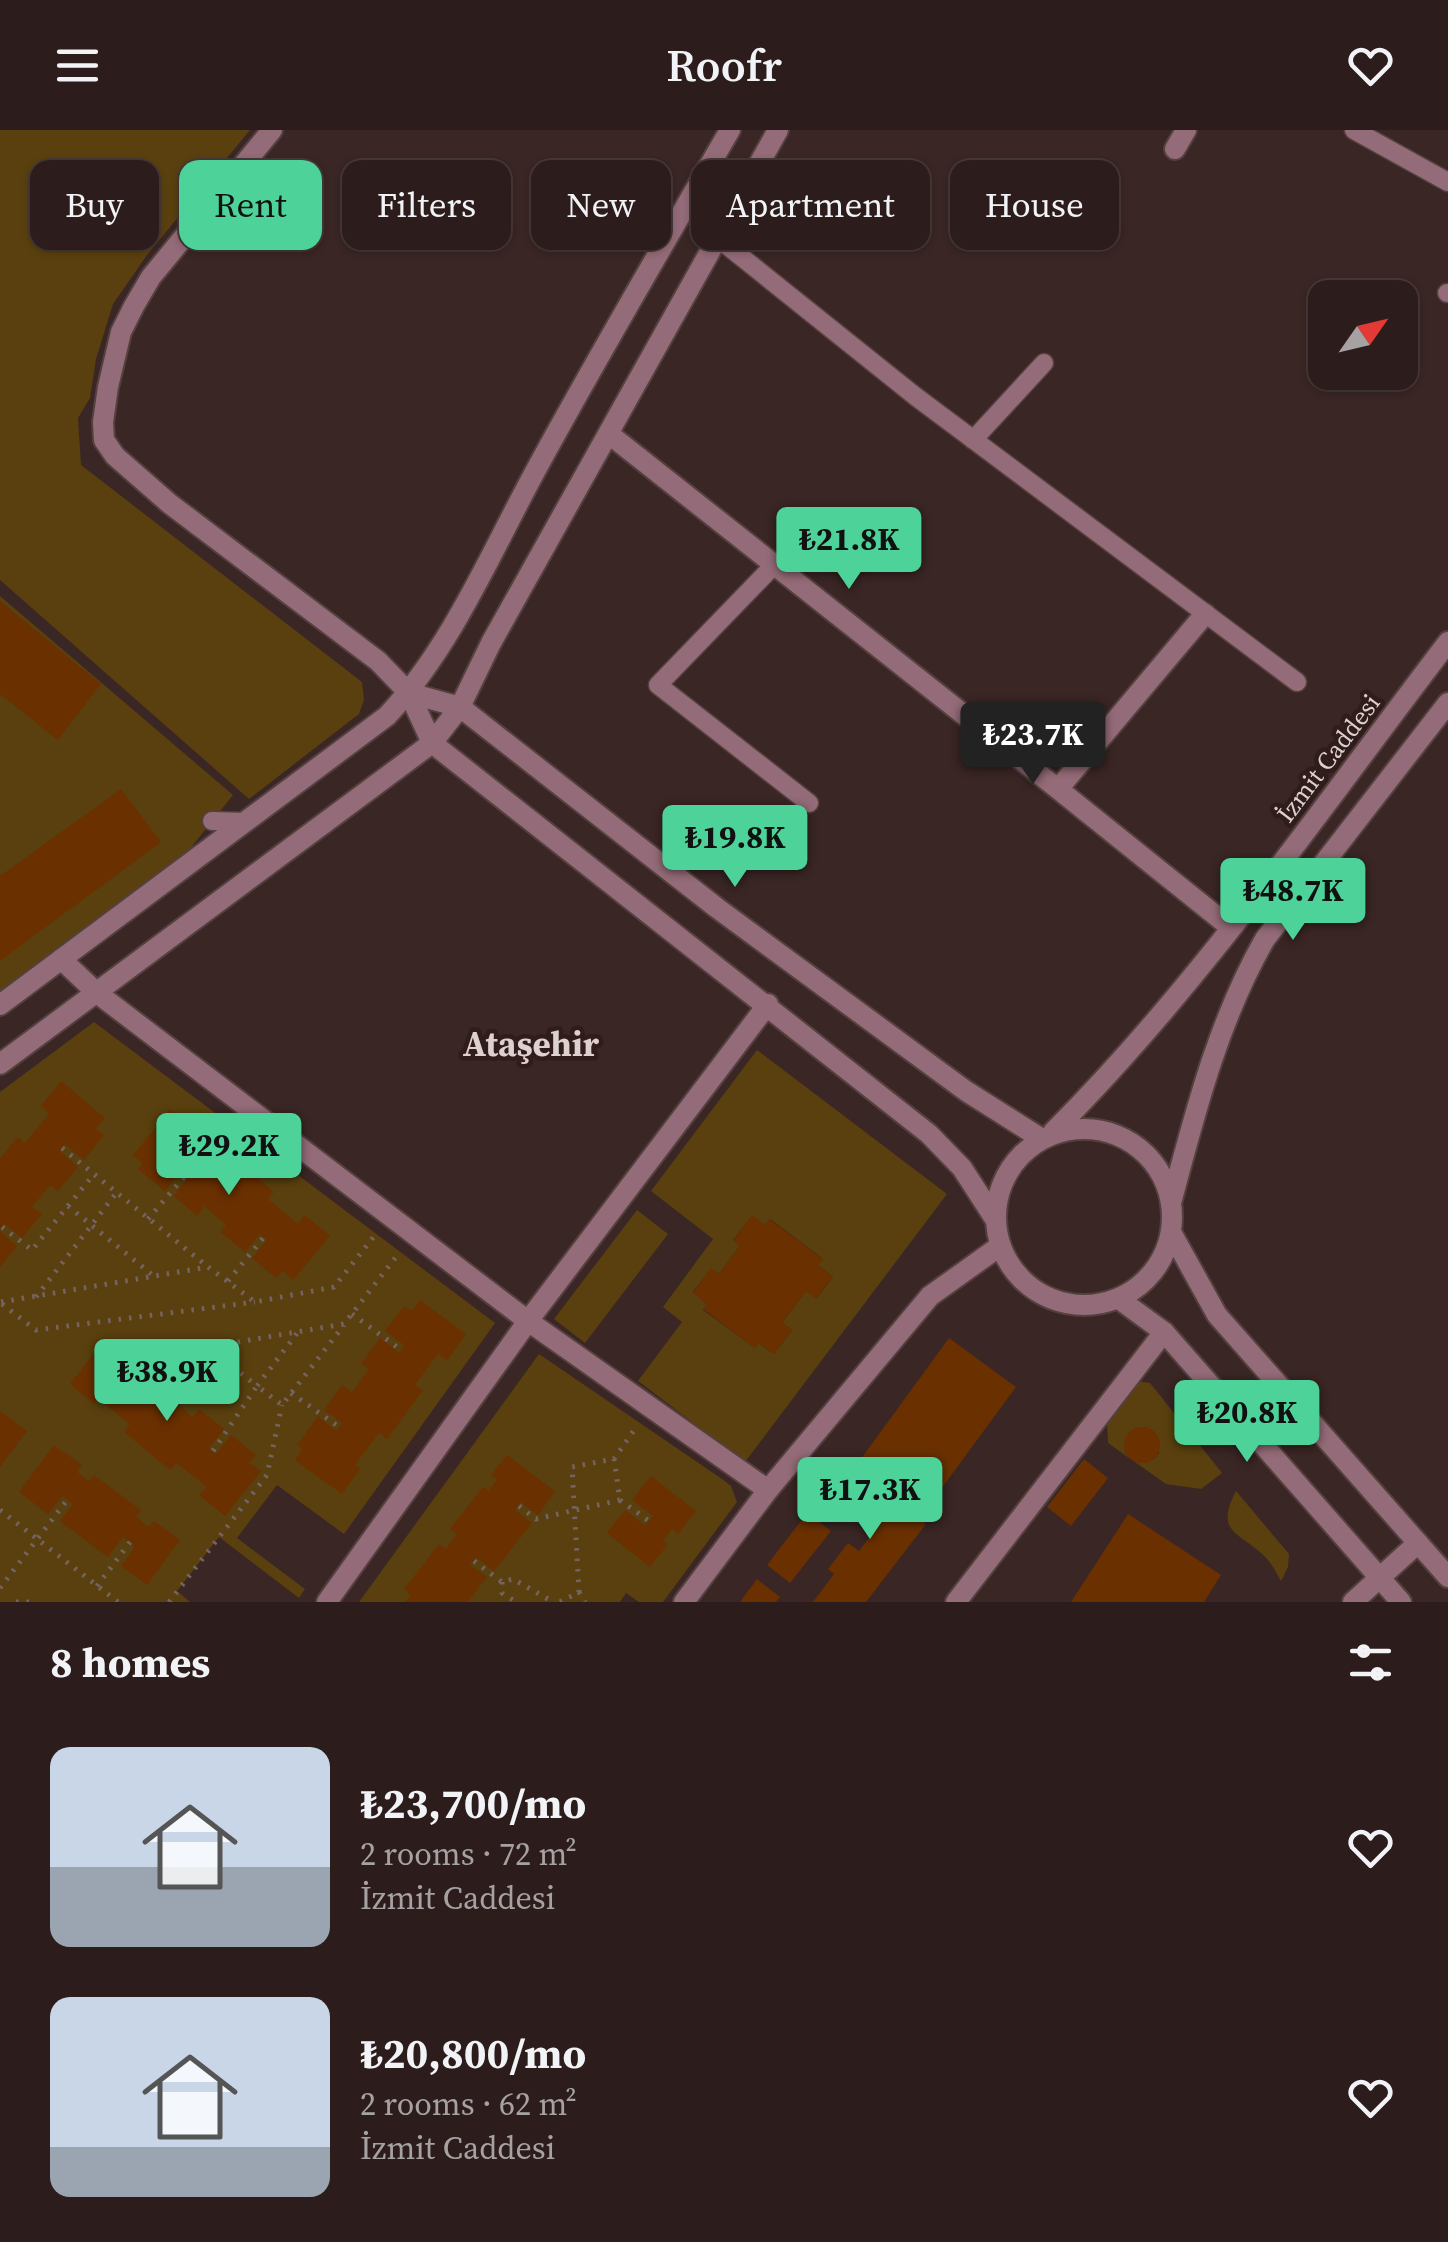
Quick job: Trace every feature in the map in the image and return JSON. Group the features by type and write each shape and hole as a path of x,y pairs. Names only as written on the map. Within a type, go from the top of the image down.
{"street":[{"path":"272,130 152,277 134,306 121,332 108,387 104,440 115,456 170,504 364,650 408,693 432,743 929,1134 962,1168 995,1219"},
{"path":"0,1005 388,716 408,693 450,630 537,467 730,130"},
{"path":"762,160 778,130"},
{"path":"1175,149 1186,130"},
{"path":"0,1064 432,743 460,707 491,643 713,250"},
{"path":"609,434 1230,927"},
{"path":"1058,789 1205,614"},
{"name":"İzmit Caddesi","path":"1119,1299 1090,1306 1062,1304 1035,1292 1014,1271 1000,1246 995,1219 999,1193 1009,1169 1121,1060 1230,927 1448,642"},
{"path":"408,693 460,707 717,908 966,1090 1047,1135 1102,1131 1127,1140 1148,1156 1171,1203"},
{"path":"1402,1602 1164,1332 1119,1299 1144,1284 1162,1260 1171,1232 1171,1203 1197,1105 1251,962 1448,703"},
{"path":"61,959 97,993 528,1321 768,1490"},
{"path":"327,1602 528,1321 768,1004"},
{"path":"1171,1232 1218,1316 1448,1577"},
{"path":"684,1602 768,1490 930,1296 1000,1246"},
{"path":"956,1602 1164,1332"},
{"path":"1353,1602 1418,1543"}],"lane":[{"path":"1354,130 1448,182"},
{"path":"735,250 973,440 1297,682"},
{"path":"973,440 1044,363"},
{"path":"774,564 658,685 809,803"},
{"path":"212,821 246,822"}],"path":[{"path":"62,1148 255,1302"},
{"path":"2,1227 32,1250 94,1174"},
{"path":"148,1218 184,1177"},
{"path":"36,1297 117,1192"},
{"path":"68,1206 155,1277"},
{"path":"0,1302 36,1330 255,1302 334,1287 375,1236"},
{"path":"228,1282 264,1237"},
{"path":"169,1602 267,1475 282,1406 399,1253"},
{"path":"0,1302 208,1268"},
{"path":"352,1314 402,1350"},
{"path":"138,1385 161,1355 344,1324"},
{"path":"213,1451 298,1332"},
{"path":"208,1347 282,1406"},
{"path":"291,1393 339,1427"},
{"path":"639,1423 614,1459 620,1500 649,1521"},
{"path":"584,1602 579,1592 572,1467 614,1459"},
{"path":"0,1588 66,1500"},
{"path":"518,1506 536,1519 620,1500"},
{"path":"0,1510 118,1602"},
{"path":"97,1586 130,1542"},
{"path":"474,1561 502,1582"},
{"path":"502,1582 513,1579 557,1602 579,1592"},
{"path":"502,1582 502,1593 516,1602"},
{"path":"16,1602 31,1602"}],"shaded area":[{"path":"0,130 250,130 225,160 179,160 179,216 159,240 159,160 30,160 30,250 151,250 113,304 96,359 90,398 78,418 81,465 362,682 364,700 359,714 249,799 0,580"},
{"path":"0,596 233,795 189,850 0,995"},
{"path":"94,1022 495,1323 344,1534 277,1485 237,1538 305,1589 299,1598 219,1537 177,1591 190,1602 0,1602 0,1092"},
{"path":"757,1050 947,1194 745,1462 638,1381 682,1322 663,1307 713,1239 651,1191","holes":["752,1216 765,1225 770,1219 822,1258 818,1265 833,1277 817,1298 806,1291 782,1323 792,1330 774,1354 759,1343 754,1347 703,1310 707,1304 693,1292 711,1269 719,1274 740,1246 733,1240"]},
{"path":"637,1210 668,1234 585,1343 554,1319"},
{"path":"539,1354 722,1479 731,1486 737,1502 663,1602 639,1602 626,1593 620,1602 359,1602"},
{"path":"1136,1381 1150,1383 1222,1473 1201,1489 1166,1484 1108,1443 1107,1420","holes":["1146,1427 1158,1437 1159,1453 1154,1459 1139,1463 1126,1454 1124,1445 1131,1431"]},
{"path":"1236,1491 1289,1554 1281,1581 1268,1560 1230,1525 1228,1517"}],"building":[{"path":"0,601 101,684 58,740 0,694"},
{"path":"121,789 161,842 0,961 0,876"},
{"path":"61,1081 105,1118 96,1129 104,1135 84,1160 65,1144 60,1151 78,1167 58,1191 50,1185 32,1207 42,1214 22,1238 5,1224 0,1230 0,1158 18,1137 25,1143 49,1114 41,1106"},
{"path":"170,1110 194,1130 190,1135 221,1161 228,1153 274,1192 268,1199 298,1224 305,1215 330,1236 293,1280 283,1271 276,1278 252,1258 267,1240 260,1234 245,1252 220,1232 226,1225 204,1206 197,1216 174,1196 187,1179 180,1173 165,1191 138,1169 143,1164 133,1155"},
{"path":"752,1215 765,1225 769,1219 823,1259 818,1265 833,1277 816,1299 806,1291 782,1323 792,1330 774,1354 759,1343 755,1348 703,1309 707,1304 693,1293 711,1268 719,1274 740,1246 733,1241"},
{"path":"0,1231 17,1246 0,1267"},
{"path":"420,1300 466,1334 447,1361 438,1354 415,1385 423,1390 387,1439 379,1433 355,1465 360,1469 342,1494 295,1460 302,1449 297,1445 318,1416 336,1431 342,1423 324,1410 342,1385 352,1392 369,1369 361,1364 380,1338 399,1353 404,1345 385,1331 404,1306 412,1311"},
{"path":"106,1338 117,1347 121,1341 148,1363 134,1382 141,1387 155,1370 178,1389 171,1399 193,1417 199,1409 224,1429 209,1448 216,1454 231,1435 256,1455 249,1463 261,1471 225,1516 199,1495 207,1487 176,1463 170,1470 124,1432 130,1424 98,1399 94,1404 70,1384"},
{"path":"949,1338 1016,1387 925,1511 858,1463"},
{"path":"0,1411 27,1431 0,1467"},
{"path":"1142,1427 1155,1432 1160,1445 1155,1458 1142,1463 1129,1458 1124,1445 1129,1432"},
{"path":"54,1445 82,1465 77,1472 89,1481 94,1475 141,1510 136,1517 149,1527 154,1521 180,1540 147,1585 121,1566 135,1547 123,1537 108,1557 60,1521 73,1504 62,1496 48,1514 19,1492"},
{"path":"507,1455 555,1491 538,1515 521,1502 515,1510 532,1523 494,1571 476,1557 470,1565 487,1577 468,1602 405,1602 411,1595 404,1589 439,1544 446,1549 457,1534 450,1529 483,1487 488,1491 497,1480 491,1475"},
{"path":"1084,1459 1108,1478 1071,1526 1047,1507"},
{"path":"855,1469 926,1524 866,1602 813,1602 834,1574 828,1569 848,1543 859,1551 875,1530 833,1497"},
{"path":"651,1476 696,1511 678,1534 672,1529 663,1541 668,1544 650,1567 607,1533 625,1510 645,1526 653,1516 632,1500"},
{"path":"807,1513 831,1531 790,1583 767,1565"},
{"path":"1128,1514 1221,1575 1204,1602 1071,1602"},
{"path":"757,1579 780,1597 776,1602 740,1602"}],"district":[{"name":"Ataşehir","path":"531,1044"}]}
